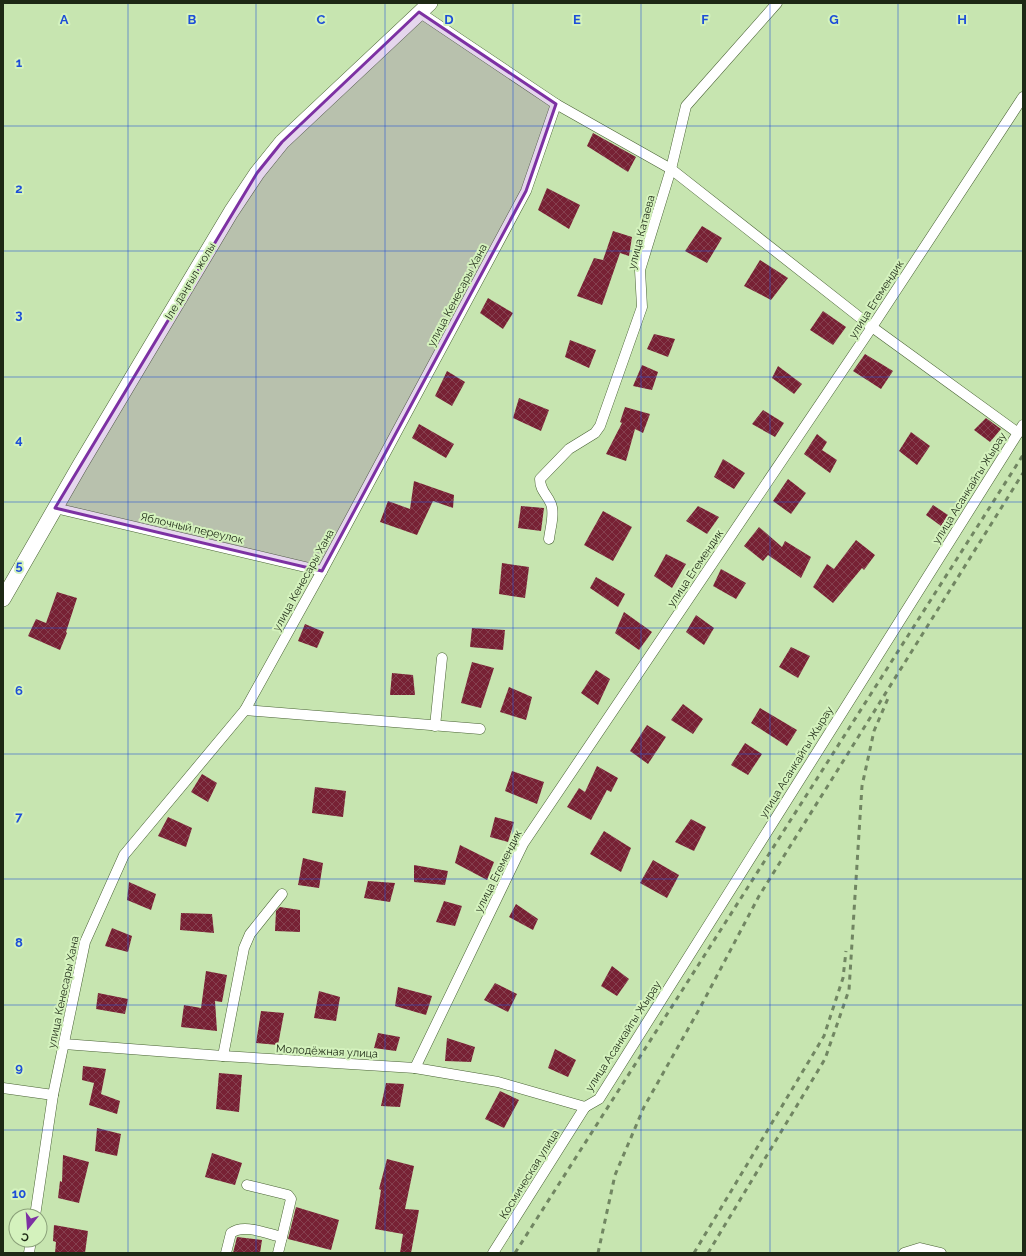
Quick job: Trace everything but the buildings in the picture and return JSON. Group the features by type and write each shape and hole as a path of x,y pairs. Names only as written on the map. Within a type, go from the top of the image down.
{"main road":[{"name":"Іле даңғыл жолы","path":"3,599 231,212 257,173 282,142 424,8"}],"street":[{"name":"улица Катаева","path":"549,539 552,505 540,487 540,479 569,449 595,433 600,426 642,307 640,270 671,169 686,106 778,3"},
{"path":"424,8 556,104 671,169 872,327 1020,429"},
{"name":"улица Егемендик","path":"414,1068 523,844 872,327 1023,97"},
{"name":"улица Кенесары Хана","path":"36,1208 53,1095 84,942 124,856 245,710 322,571 526,191 556,104"},
{"name":"улица Асанкайгы Жырау","path":"585,1107 599,1099 1020,429"},
{"name":"Яблочный переулок","path":"56,508 322,571"},
{"path":"436,726 442,658"},
{"path":"245,710 480,729"},
{"path":"223,1056 244,948 250,934 282,894"},
{"name":"Молодёжная улица","path":"64,1044 414,1068 498,1082 585,1107"},
{"path":"3,1088 53,1095"},
{"name":"Космическая улица","path":"493,1253 585,1107"},
{"path":"247,1185 288,1196 291,1199 278,1253"},
{"path":"226,1253 231,1233 236,1229 247,1229 282,1237"},
{"path":"904,1253 920,1248 941,1253"}],"highlighted area":[{"path":"419,12 556,104 526,191 322,571 55,508 257,173 282,142"}],"railway":[{"path":"515,1253 1023,455"},
{"path":"598,1253 615,1175 644,1107 701,1006 759,896 1023,473"},
{"path":"708,1253 825,1059 849,990 862,786 874,731 889,696"},
{"path":"694,1253 824,1036 843,978 846,951"}]}
